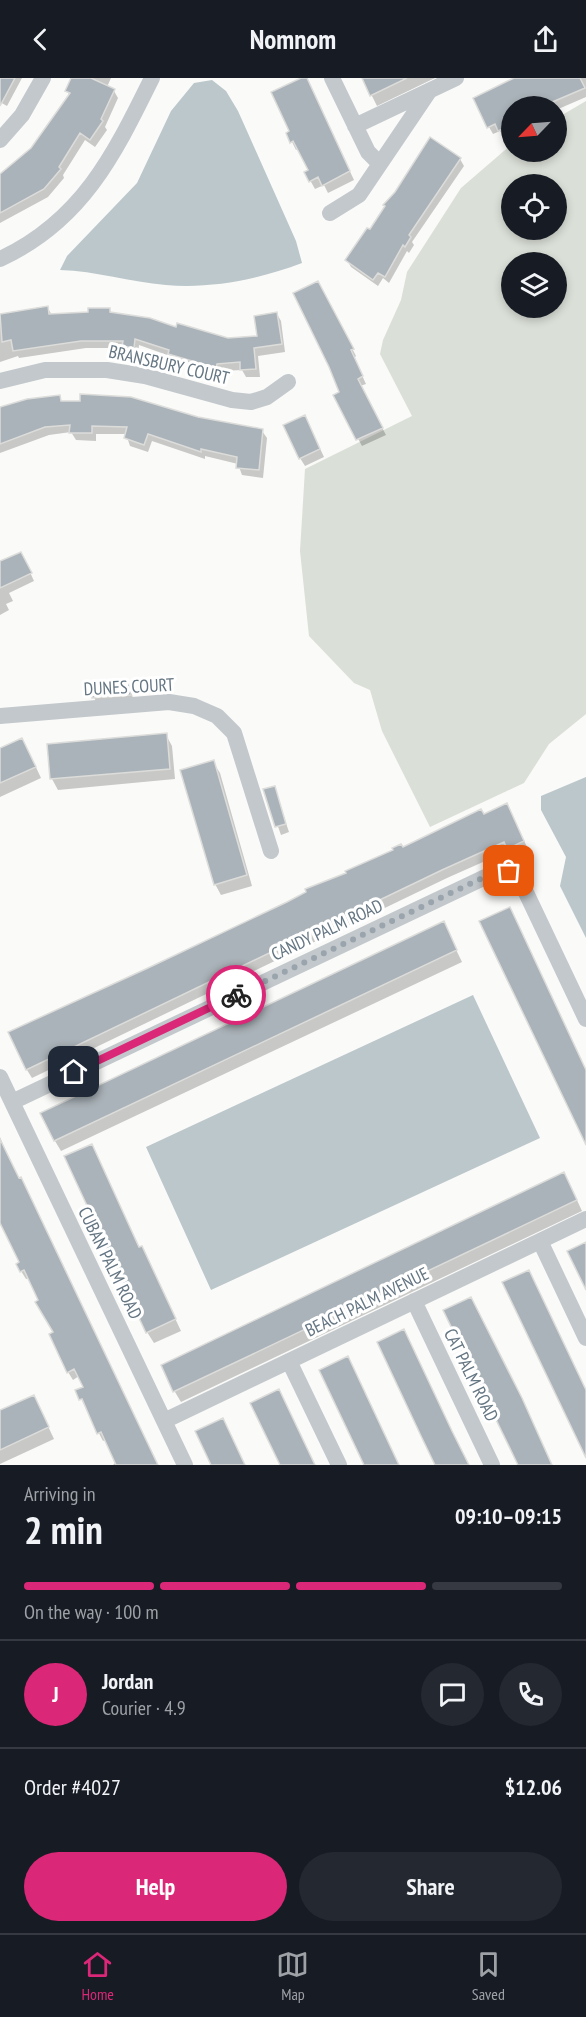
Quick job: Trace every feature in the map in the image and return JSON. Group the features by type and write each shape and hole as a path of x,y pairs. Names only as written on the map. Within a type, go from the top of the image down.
{"street":[{"path":"0,140 22,115 43,78"},
{"path":"0,259 38,237 67,214 89,190 118,146 152,78"},
{"path":"332,78 370,156 380,164"},
{"path":"356,126 456,78"},
{"path":"330,213 359,195 429,90"},
{"name":"BRANSBURY COURT","path":"0,381 45,370 97,369 145,376 232,400 251,402 267,397 288,382"},
{"name":"DUNES COURT","path":"0,716 169,702 194,706 218,716 234,733 271,851"},
{"name":"CANDY PALM ROAD","path":"12,1102 498,871 509,871 521,882 586,1018"},
{"name":"CUBAN PALM ROAD","path":"0,1077 185,1465"},
{"name":"BEACH PALM AVENUE","path":"164,1421 586,1219"},
{"path":"540,1241 586,1338"},
{"name":"CAT PALM ROAD","path":"414,1301 492,1465"},
{"path":"290,1361 339,1465"}],"shaded area":[{"path":"212,80 226,91 238,111 296,241 302,263 235,282 183,286 153,284 87,272 60,270 67,256 137,183 171,111 194,83"},
{"path":"586,101 586,714 549,744 524,783 430,827 382,731 370,690 354,683 309,636 300,551 305,469 412,416 380,354 383,340 401,300 407,272 461,188 501,154 501,162 567,162 567,112"},
{"path":"586,777 586,938 560,886 566,857 541,810 541,796"},
{"path":"473,995 540,1138 211,1290 146,1147"}],"building":[{"path":"0,78 15,78 0,106"},
{"path":"71,78 91,78 115,89 101,119 103,121 90,140 80,133 59,167 61,169 44,189 0,213 0,174 31,148 70,93 65,91"},
{"path":"301,78 307,78 350,171 322,186 318,177 309,182 304,172 308,170 293,141 290,143 286,133 289,131 271,92"},
{"path":"362,78 407,78 370,96"},
{"path":"514,78 580,78 585,88 566,96 501,96 501,130 498,131 495,124 487,128 473,98"},
{"path":"430,137 461,158 409,235 411,237 405,247 403,245 385,277 378,273 373,280 345,260 367,228 370,229 385,206 383,205 395,192"},
{"path":"318,281 354,349 351,350 363,376 358,379 383,428 356,440 333,395 339,392 329,367 293,293"},
{"path":"48,306 49,314 88,312 88,308 110,308 110,312 150,318 176,327 177,323 228,338 257,336 254,316 277,312 282,344 254,348 256,369 240,370 240,362 217,364 216,368 168,354 169,350 135,339 134,348 122,346 123,341 81,341 13,351 11,340 2,342 0,314"},
{"path":"80,394 131,397 198,417 263,429 259,470 236,468 237,457 201,449 201,452 148,434 144,445 124,438 127,427 92,426 92,433 69,433 70,425 45,427 0,444 0,407 27,399 60,395 61,401 80,401"},
{"path":"305,415 320,449 299,459 283,425"},
{"path":"21,552 32,573 0,588 0,561"},
{"path":"131,684 131,695 92,698 91,685"},
{"path":"167,733 170,769 50,779 47,744"},
{"path":"22,738 36,767 0,783 0,748"},
{"path":"214,760 247,875 214,885 180,770"},
{"path":"275,786 286,824 275,827 263,789"},
{"path":"507,803 524,841 507,849 504,842 442,870 26,1070 8,1032 287,902 306,892 305,889 346,873 345,871 393,850 392,848 401,844 403,847 481,809 484,814"},
{"path":"510,907 586,1070 586,1145 479,921"},
{"path":"444,921 457,950 54,1141 40,1113"},
{"path":"0,1139 19,1178 21,1177 158,1465 116,1465 101,1432 97,1434 82,1399 79,1400 75,1390 83,1387 74,1369 67,1373 49,1334 53,1332 35,1302 38,1300 24,1270 20,1272 16,1264 19,1262 0,1223"},
{"path":"92,1144 139,1247 142,1246 176,1319 146,1333 64,1156"},
{"path":"564,1172 577,1200 173,1392 161,1365"},
{"path":"586,1242 586,1290 567,1251"},
{"path":"529,1270 586,1390 586,1458 502,1282"},
{"path":"471,1297 522,1398 552,1465 518,1465 443,1310"},
{"path":"404,1329 469,1465 435,1465 422,1438 377,1342"},
{"path":"348,1356 399,1465 364,1465 319,1370"},
{"path":"279,1389 315,1465 280,1465 250,1403"},
{"path":"34,1395 49,1427 0,1450 0,1410"},
{"path":"223,1418 245,1465 211,1465 195,1431"}],"way so far":[{"path":"236,995 493,873 509,871"}],"route":[{"path":"74,1072 236,995"}]}
